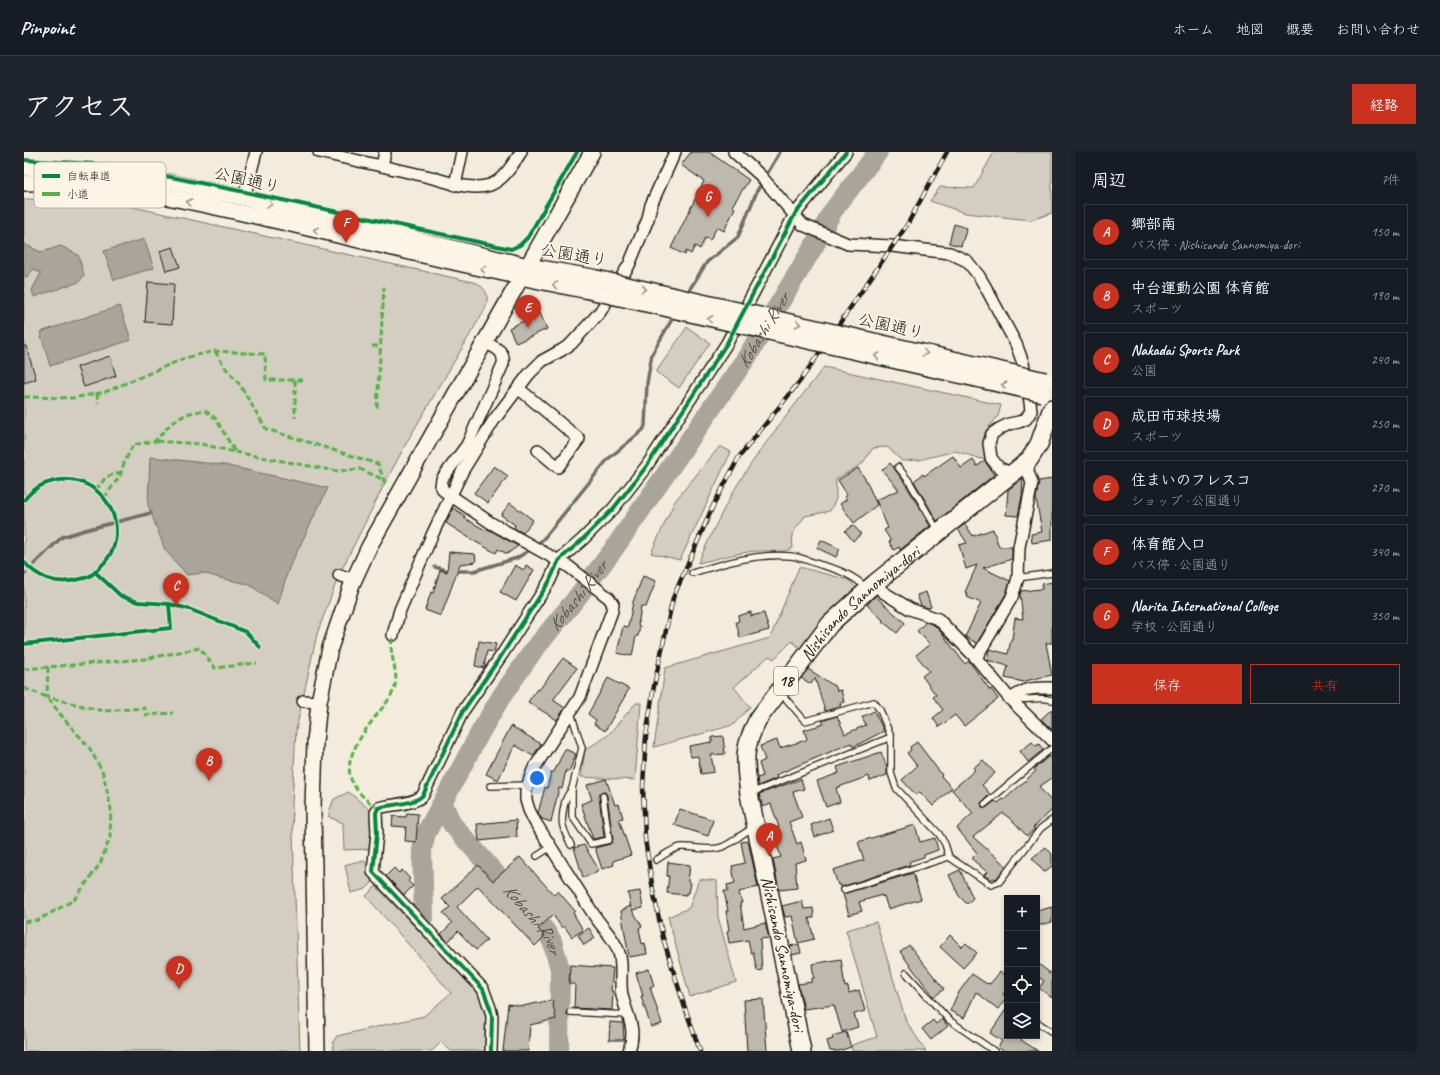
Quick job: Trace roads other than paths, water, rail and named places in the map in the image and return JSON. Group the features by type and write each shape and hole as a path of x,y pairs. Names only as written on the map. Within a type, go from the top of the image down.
{"main road":[{"name":"Nishisando Sannomiya-dori","path":"802,1051 749,794 745,766 746,749 750,734 758,719 830,624 871,586 1012,472 1029,460 1038,444 1052,408"}],"street":[{"path":"244,198 256,152"},
{"path":"320,152 436,178 455,185 480,187 490,185 500,179 513,165 521,152"},
{"path":"382,166 385,152"},
{"path":"455,185 462,152"},
{"path":"317,1051 313,807 314,742 319,702 330,648 354,580 370,547 592,152"},
{"path":"394,635 400,610 433,533 464,470 486,433 528,374 542,361 572,344 600,312 629,265 648,218 651,205 675,152"},
{"path":"734,152 760,175 803,225 848,244 892,246 950,253 967,261 979,276 1016,344 1023,363 1031,411 1026,419 999,429 992,434 989,443 990,458 999,468 1012,472"},
{"path":"490,1051 492,1016 483,989 373,872 377,832 376,814 378,808 416,800 423,794 463,711 549,582 582,540 613,509 646,467 727,343 795,214 846,152"},
{"name":"公園通り","path":"24,168 34,168"},
{"name":"公園通り","path":"166,182 244,198 525,272"},
{"name":"公園通り","path":"24,183 34,183"},
{"name":"公園通り","path":"166,197 525,272 591,284 1048,388"},
{"path":"486,342 498,349 503,354 504,364 467,444 442,479 441,486 444,491 491,523 564,563 603,591 613,604 612,611 580,697 533,770 526,790 526,800 529,810 551,847 595,917 618,948 621,958 621,991 629,1015 633,1035 629,1051"},
{"path":"518,388 579,439 558,467 538,450"},
{"path":"976,658 1012,596 1018,578 1019,547 1032,483 1028,472 1029,460"},
{"path":"339,575 354,580"},
{"path":"871,586 910,609 938,620 948,628 976,658 1010,699 1052,740"},
{"path":"1010,699 1026,689 1052,688"},
{"path":"303,701 319,702"}],"lane":[{"path":"898,467 909,481 938,532"},
{"path":"692,573 738,560 755,557 792,556 836,569 871,586"},
{"path":"1018,578 1052,573"},
{"path":"779,691 805,721 874,702 880,710 891,737 891,773 896,788 939,834 945,844 949,857 991,885 999,882 1041,828 1052,820"},
{"path":"1010,699 1022,700 1040,697 1052,700"},
{"path":"571,712 582,748 572,789 572,816 591,844 609,840 603,796"},
{"path":"749,794 891,737"},
{"path":"985,804 1052,748"},
{"path":"490,786 528,784"},
{"path":"571,845 562,826 561,818 566,796 572,789"},
{"path":"656,860 681,847 707,849 723,847 748,830 757,828"},
{"path":"537,856 551,847"},
{"path":"844,890 949,857"},
{"path":"906,973 949,1020 994,1051"},
{"path":"570,1012 629,1015"},
{"path":"1040,1024 1052,1032"}],"waterway":[{"path":"686,295 707,262 738,237 757,191 780,152"},
{"name":"Kobashi River","path":"424,916 422,850 426,833 501,697 533,651 575,600 613,550 747,357 814,246 832,212 878,152"},
{"path":"435,567 448,571 474,571 517,558 536,546 545,537 608,459 643,430 645,426 647,383 652,354 675,314"},
{"path":"34,564 62,537 151,513"},
{"name":"Kobashi River","path":"443,804 452,824 545,930 552,941 560,969 559,1051"}],"railway":[{"path":"700,1051 663,938 653,890 645,839 643,786 646,736 654,686 673,598 713,506 739,457 800,381 907,225 947,152"}],"place":[{"name":"Narita International College","path":"708,217"},
{"name":"体育館入口","path":"346,243"},
{"name":"住まいのフレスコ","path":"528,328"},
{"name":"Nakadai Sports Park","path":"176,606"},
{"name":"中台運動公園 体育館","path":"209,781"},
{"name":"郷部南","path":"769,856"},
{"name":"成田市球技場","path":"179,989"}]}
